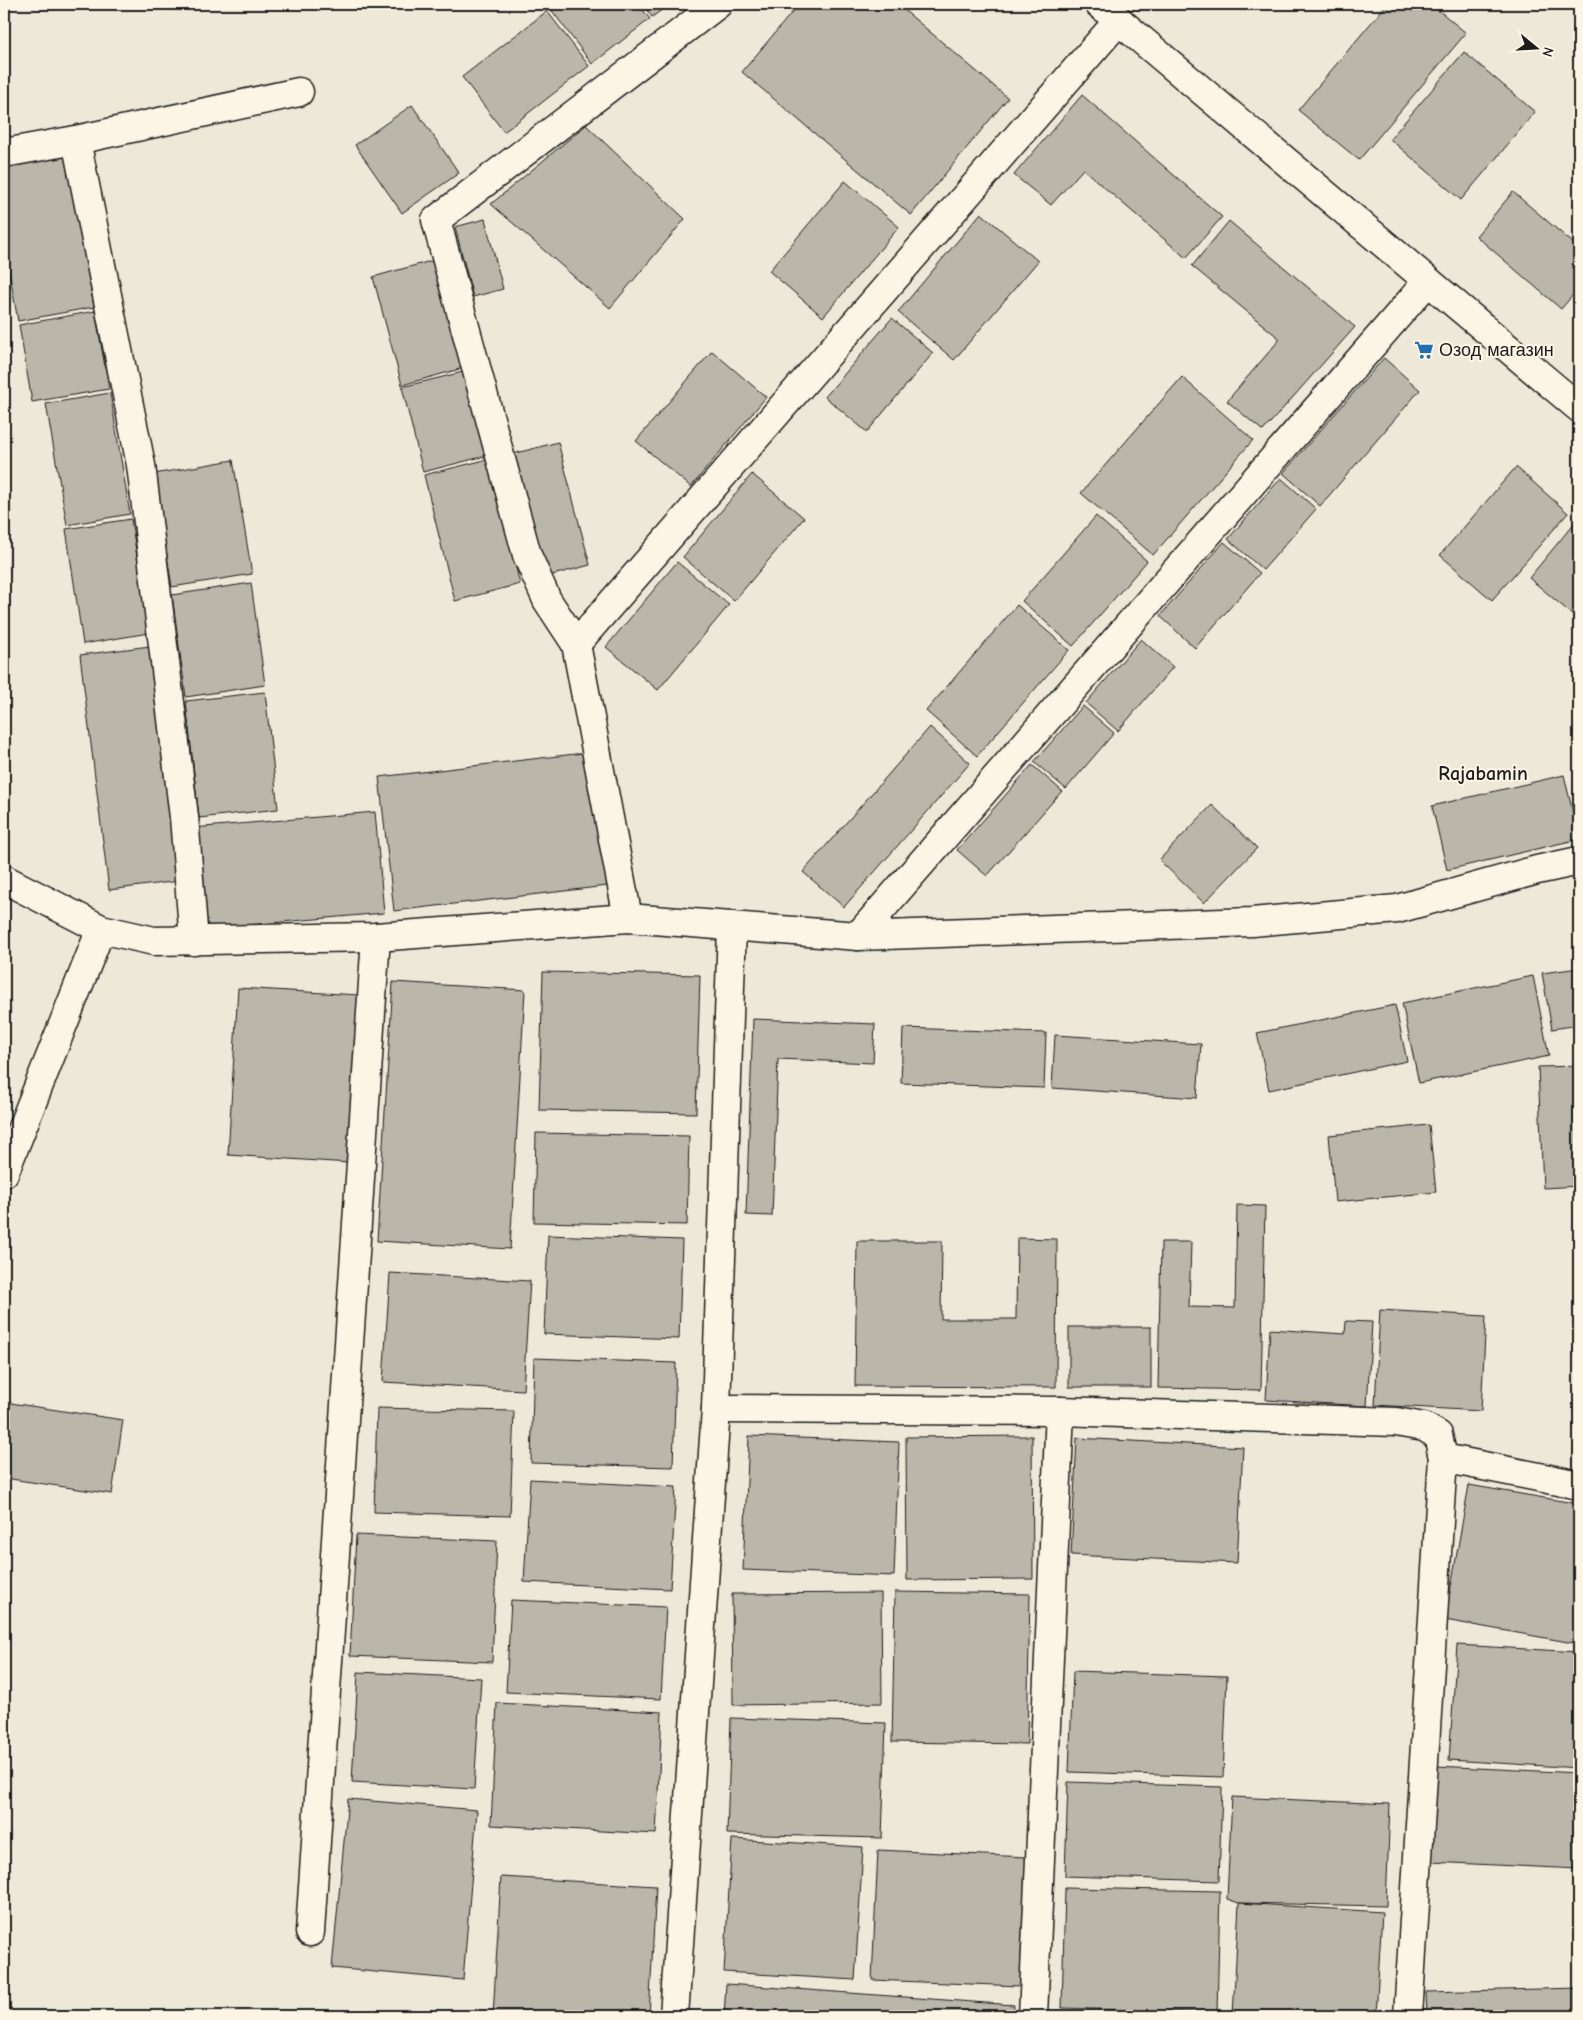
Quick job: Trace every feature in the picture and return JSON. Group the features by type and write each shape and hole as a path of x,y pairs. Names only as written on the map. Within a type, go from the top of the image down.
{"street":[{"path":"628,918 576,644 547,600 527,555 436,220 718,4"},
{"path":"576,644 1109,12 1579,408"},
{"path":"4,153 76,140 299,92"},
{"path":"76,140 141,466 184,816 194,940"},
{"path":"858,936 1428,281"},
{"path":"4,879 102,929 154,942 376,937 628,918 858,936 1252,922 1397,909 1537,870 1579,861"},
{"path":"674,2016 716,1409 732,926"},
{"path":"4,1173 102,929"},
{"path":"310,1932 376,937"},
{"path":"716,1409 1060,1411 1405,1424 1424,1427 1438,1435 1443,1458 1408,2016"},
{"path":"1033,2016 1060,1411"},
{"path":"1443,1458 1579,1485"}],"building":[{"path":"556,4 638,4 650,19 592,64 550,8"},
{"path":"642,4 670,4 652,17"},
{"path":"799,4 897,4 1008,98 911,215 742,72"},
{"path":"1387,4 1431,4 1466,33 1359,160 1298,110"},
{"path":"547,11 589,66 504,132 462,77"},
{"path":"1464,52 1535,112 1461,200 1390,139"},
{"path":"1082,95 1222,217 1186,258 1083,169 1051,205 1014,175"},
{"path":"412,105 459,173 402,213 355,145"},
{"path":"586,125 685,219 610,308 491,204"},
{"path":"66,154 94,307 18,321 4,243 4,165"},
{"path":"845,181 899,227 823,317 769,271"},
{"path":"1513,192 1579,248 1579,288 1561,309 1476,236"},
{"path":"981,213 1038,261 954,360 898,312"},
{"path":"485,219 503,289 473,297 455,227"},
{"path":"1229,221 1355,327 1263,431 1227,401 1280,339 1192,266"},
{"path":"438,259 467,367 402,385 373,277"},
{"path":"95,311 109,389 32,402 19,325"},
{"path":"892,318 933,353 867,432 825,397"},
{"path":"712,351 766,397 691,487 636,441"},
{"path":"1384,358 1420,390 1320,506 1283,473"},
{"path":"467,371 489,455 423,472 402,387"},
{"path":"1182,377 1253,440 1153,555 1081,493"},
{"path":"110,393 130,514 67,525 46,404"},
{"path":"558,442 590,565 545,577 513,454"},
{"path":"489,459 520,584 455,601 424,475"},
{"path":"233,460 252,574 172,587 154,474"},
{"path":"1516,467 1568,513 1492,600 1440,555"},
{"path":"752,474 804,518 734,601 683,557"},
{"path":"1281,478 1316,509 1263,570 1228,539"},
{"path":"1096,516 1147,561 1073,646 1022,601"},
{"path":"131,519 149,633 83,644 66,529"},
{"path":"1576,521 1579,524 1579,620 1529,578"},
{"path":"1224,542 1260,573 1195,648 1160,616"},
{"path":"677,562 729,605 658,690 606,647"},
{"path":"251,583 265,685 186,697 172,595"},
{"path":"1017,605 1069,650 977,756 926,711"},
{"path":"1141,639 1173,667 1118,731 1086,703"},
{"path":"150,646 179,881 109,890 80,655"},
{"path":"265,692 278,809 199,818 186,701"},
{"path":"1083,706 1114,733 1066,789 1034,762"},
{"path":"930,727 970,763 844,907 803,872"},
{"path":"592,752 607,886 394,911 379,777"},
{"path":"1032,765 1062,791 987,876 957,850"},
{"path":"1564,775 1579,839 1447,870 1432,806"},
{"path":"1212,805 1257,848 1204,903 1159,860"},
{"path":"375,812 384,913 202,929 193,828"},
{"path":"1579,968 1579,1025 1552,1029 1542,973"},
{"path":"543,972 700,975 696,1113 539,1110"},
{"path":"1533,976 1549,1056 1419,1083 1402,1003"},
{"path":"393,982 525,990 510,1249 377,1241"},
{"path":"238,988 359,995 349,1163 228,1155"},
{"path":"1395,1005 1407,1061 1269,1090 1257,1033"},
{"path":"753,1019 875,1024 873,1063 778,1059 772,1216 746,1215"},
{"path":"903,1028 1046,1033 1044,1088 901,1083"},
{"path":"1055,1035 1201,1044 1197,1098 1052,1088"},
{"path":"1579,1066 1579,1186 1543,1188 1538,1067"},
{"path":"1429,1125 1436,1192 1335,1202 1329,1135"},
{"path":"536,1133 689,1136 687,1225 534,1222"},
{"path":"1237,1205 1265,1206 1261,1390 1158,1388 1161,1242 1191,1242 1189,1307 1235,1308"},
{"path":"548,1235 682,1240 679,1339 544,1334"},
{"path":"1017,1238 1057,1239 1056,1387 855,1386 857,1241 942,1241 941,1319 1016,1319"},
{"path":"390,1273 530,1281 523,1390 383,1382"},
{"path":"1380,1310 1486,1316 1481,1411 1375,1405"},
{"path":"1346,1321 1372,1322 1367,1406 1266,1400 1270,1329 1345,1334"},
{"path":"1069,1327 1151,1327 1151,1387 1069,1387"},
{"path":"534,1358 676,1363 673,1467 531,1463"},
{"path":"4,1402 123,1420 112,1494 4,1478"},
{"path":"377,1408 514,1411 510,1516 374,1512"},
{"path":"749,1436 899,1442 894,1576 743,1570"},
{"path":"1032,1436 1033,1579 907,1580 906,1437"},
{"path":"1077,1438 1243,1447 1237,1563 1071,1555"},
{"path":"530,1479 676,1487 670,1589 524,1582"},
{"path":"1469,1485 1579,1504 1579,1644 1445,1620"},
{"path":"356,1535 497,1541 492,1662 350,1656"},
{"path":"895,1592 1030,1594 1027,1744 892,1742"},
{"path":"881,1593 882,1703 733,1705 732,1594"},
{"path":"511,1600 666,1607 661,1699 506,1692"},
{"path":"1457,1645 1579,1652 1579,1768 1449,1760"},
{"path":"1073,1671 1227,1676 1223,1777 1069,1772"},
{"path":"358,1672 481,1678 474,1789 352,1782"},
{"path":"497,1703 662,1712 656,1834 491,1825"},
{"path":"731,1718 886,1723 882,1838 727,1834"},
{"path":"1436,1766 1579,1773 1579,1869 1431,1862"},
{"path":"1068,1782 1222,1787 1219,1881 1065,1876"},
{"path":"1232,1797 1390,1804 1386,1906 1239,1903 1227,1899"},
{"path":"348,1799 477,1810 463,1980 332,1968"},
{"path":"732,1839 863,1847 855,1980 724,1972"},
{"path":"878,1850 1026,1857 1020,1986 872,1980"},
{"path":"501,1877 656,1886 649,2016 493,2016"},
{"path":"1065,1888 1220,1891 1217,2013 1062,2008"},
{"path":"1239,1903 1382,1912 1376,2016 1233,2015"},
{"path":"726,1984 1014,2005 1013,2016 724,2016"},
{"path":"1579,1988 1579,2016 1427,2016 1426,1992"}],"place":[{"name":"Озод магазин","path":"1424,350"}],"district":[{"name":"Rajabamin","path":"1483,773"}]}
